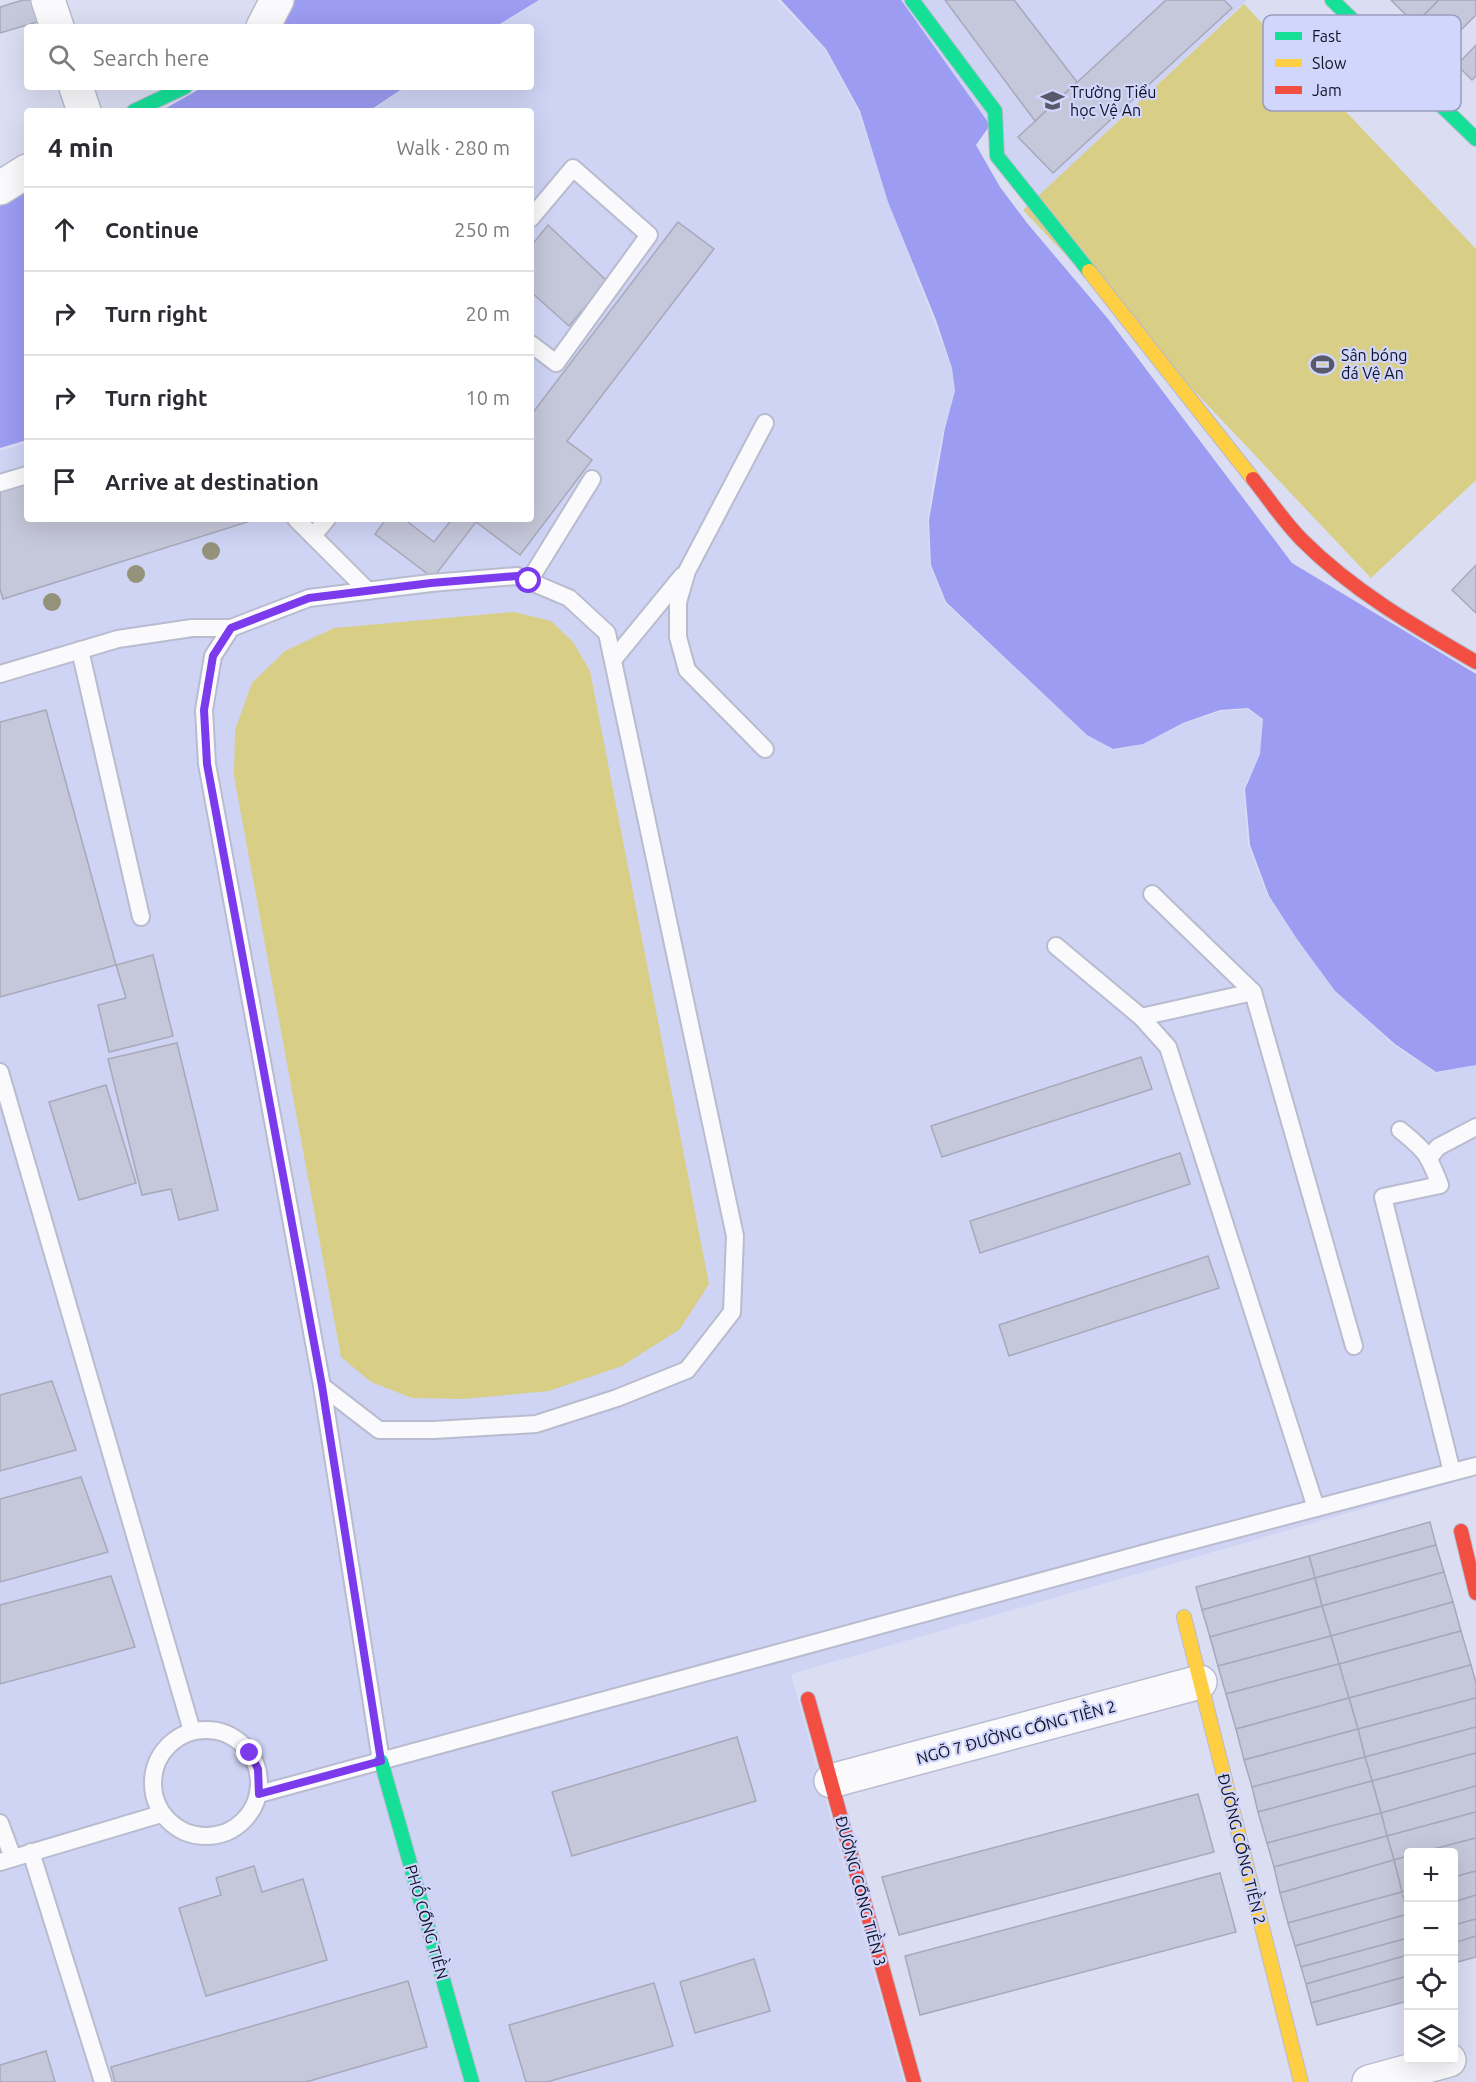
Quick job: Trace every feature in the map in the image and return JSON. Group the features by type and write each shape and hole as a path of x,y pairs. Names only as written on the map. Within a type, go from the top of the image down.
{"street":[{"path":"48,0 56,24"},
{"path":"265,24 277,0"},
{"path":"912,0 995,111 997,156 1301,539 1342,577 1397,616 1476,662"},
{"path":"1332,0 1348,15"},
{"path":"77,90 83,108"},
{"path":"140,108 179,90"},
{"path":"1447,111 1476,139"},
{"path":"0,188 24,173"},
{"path":"1461,1531 1476,1593"},
{"name":"ĐƯỜNG CỔNG TIỀN 2","path":"1184,1617 1301,2082"},
{"name":"NGÕ 7 ĐƯỜNG CỔNG TIỀN 2","path":"831,1781 1200,1682"},
{"name":"ĐƯỜNG CỔNG TIỀN 3","path":"808,1699 914,2082"},
{"name":"PHỐ CỔNG TIỀN","path":"381,1761 472,2082"},
{"path":"1458,2057 1476,2052"},
{"path":"1369,2082 1433,2064"}],"lane":[{"path":"534,214 573,168 649,235 556,363 534,346"},
{"path":"765,423 687,571 678,602 678,637 687,670 765,749"},
{"path":"0,483 24,476"},
{"path":"529,581 592,479"},
{"path":"299,522 368,591"},
{"path":"312,536 324,522"},
{"path":"613,660 687,571"},
{"path":"0,674 118,639 181,629 231,628 309,598 431,583 517,576 568,598 607,633 735,1236 732,1312 687,1370 617,1398 536,1424 434,1430 379,1430 322,1386"},
{"path":"231,628 213,656 204,710 207,764 322,1386 381,1761"},
{"path":"80,650 141,917"},
{"path":"1152,894 1253,992 1354,1346"},
{"path":"1056,946 1142,1017 1168,1047 1316,1508"},
{"path":"1142,1017 1253,992"},
{"path":"0,1072 192,1731"},
{"path":"1430,1157 1437,1147 1476,1127"},
{"path":"1400,1130 1430,1157 1440,1185 1383,1197 1452,1472"},
{"path":"259,1794 1476,1466"},
{"path":"192,1731 220,1731 237,1739 250,1753 258,1769 259,1794 252,1811 244,1822 229,1832 210,1837 191,1835 175,1827 161,1814 153,1794 153,1775 162,1752 175,1739 192,1731"},
{"path":"0,1823 6,1860 161,1814"},
{"path":"31,1852 103,2082"}],"shaded area":[{"path":"540,0 777,0 825,49 859,112 888,202 952,368 955,391 934,474 928,520 930,565 945,603 1087,735 1113,750 1143,744 1183,724 1221,711 1248,709 1263,719 1260,754 1244,788 1248,845 1268,896 1335,992 1394,1045 1436,1073 1476,1065 1476,1476 791,1674 904,2082 0,2082 0,451 24,444 24,522 534,522 534,108 376,108 402,90 534,90 534,24 501,24"},
{"name":"Trường Tiểu học Vệ An","path":"894,0 1247,0 1035,199"},
{"name":"Sân bóng đá Vệ An","path":"1244,4 1263,24 1263,111 1345,111 1476,249 1476,480 1371,578 1023,210"},
{"path":"514,612 551,621 573,642 590,671 709,1284 680,1329 622,1366 549,1391 464,1399 412,1398 371,1382 341,1357 234,776 235,730 252,683 285,651 334,628"}],"water":[{"path":"289,0 539,0 500,24 277,24"},
{"path":"781,0 901,0 990,125 976,145 1000,187 1027,223 1109,320 1292,563 1476,674 1476,1065 1436,1072 1395,1044 1335,991 1269,896 1250,845 1245,789 1260,754 1263,719 1248,708 1220,710 1183,723 1143,744 1113,749 1087,735 946,602 931,565 929,520 945,428 955,391 952,368 936,320 888,202 860,111 826,49"},
{"path":"198,90 400,90 374,108 166,108"},
{"path":"24,189 24,441 0,448 0,203"}],"building":[{"path":"23,0 46,0 51,18 24,24 24,26 0,33 0,7"},
{"path":"945,0 1014,0 1077,82 1035,121"},
{"path":"1166,0 1224,0 1232,8 1053,173 1018,137"},
{"path":"1391,0 1439,0 1424,15 1406,15"},
{"path":"1439,0 1476,0 1476,15 1461,30 1461,15 1424,15"},
{"path":"1476,45 1476,76 1472,80 1461,69 1461,61"},
{"path":"678,222 714,249 567,441 592,460 520,555 476,522 534,522 534,411"},
{"path":"548,225 607,281 569,326 534,295 534,242"},
{"path":"24,484 24,522 247,522 3,599 0,589 0,491"},
{"path":"384,522 408,522 434,542 450,522 476,522 433,578 375,534"},
{"path":"1476,565 1476,613 1452,590"},
{"path":"46,710 116,965 0,997 0,722"},
{"path":"153,955 173,1036 109,1052 98,1005 126,998 116,965"},
{"path":"177,1043 218,1210 179,1220 171,1189 142,1195 108,1059"},
{"path":"1141,1057 1152,1089 942,1157 931,1126"},
{"path":"106,1085 136,1183 79,1200 49,1102"},
{"path":"1180,1153 1190,1184 980,1253 970,1221"},
{"path":"1208,1256 1219,1288 1009,1356 999,1325"},
{"path":"52,1381 76,1450 0,1471 0,1395"},
{"path":"81,1477 108,1552 0,1582 0,1499"},
{"path":"1430,1522 1436,1545 1315,1578 1309,1556"},
{"path":"1436,1545 1444,1572 1322,1606 1315,1578"},
{"path":"1309,1556 1315,1578 1202,1610 1196,1587"},
{"path":"1444,1572 1453,1602 1331,1636 1322,1606"},
{"path":"111,1576 135,1647 0,1684 0,1605"},
{"path":"1315,1578 1322,1606 1210,1637 1202,1610"},
{"path":"1453,1602 1461,1631 1339,1664 1331,1636"},
{"path":"1322,1606 1331,1636 1218,1666 1210,1637"},
{"path":"1461,1631 1471,1665 1349,1698 1339,1664"},
{"path":"1331,1636 1339,1664 1226,1694 1218,1666"},
{"path":"1339,1664 1349,1698 1236,1729 1226,1694"},
{"path":"1471,1665 1476,1683 1476,1698 1358,1729 1349,1698"},
{"path":"1349,1698 1358,1729 1244,1760 1236,1729"},
{"path":"1476,1698 1476,1727 1365,1757 1358,1729"},
{"path":"1476,1727 1476,1753 1372,1781 1365,1757"},
{"path":"1358,1729 1365,1757 1252,1787 1244,1760"},
{"path":"737,1737 756,1801 572,1856 552,1792"},
{"path":"1476,1753 1476,1786 1381,1813 1372,1781"},
{"path":"1365,1757 1372,1781 1258,1812 1252,1787"},
{"path":"1372,1781 1381,1813 1267,1843 1258,1812"},
{"path":"1476,1786 1476,1812 1387,1836 1381,1813"},
{"path":"1198,1794 1214,1852 899,1935 882,1877"},
{"path":"1476,1812 1476,1838 1437,1848 1404,1848 1404,1857 1394,1860 1387,1836"},
{"path":"1381,1813 1387,1836 1274,1867 1267,1843"},
{"path":"1387,1836 1394,1860 1280,1893 1274,1867"},
{"path":"1476,1838 1476,1871 1458,1876 1458,1848 1437,1848"},
{"path":"1404,1857 1404,1891 1402,1892 1394,1860"},
{"path":"1394,1860 1402,1892 1288,1923 1280,1893"},
{"path":"254,1866 262,1892 303,1879 327,1960 206,1996 179,1908 221,1895 216,1878"},
{"path":"1476,1871 1476,1895 1458,1901 1458,1876"},
{"path":"1220,1873 1236,1932 920,2015 905,1956"},
{"path":"1402,1892 1404,1899 1404,1915 1295,1946 1288,1923"},
{"path":"1476,1895 1476,1919 1458,1924 1458,1901"},
{"path":"1404,1915 1404,1939 1301,1967 1295,1946"},
{"path":"1476,1919 1476,1936 1458,1942 1458,1924"},
{"path":"1476,1936 1476,1957 1458,1962 1458,1942"},
{"path":"1404,1939 1404,1956 1306,1984 1301,1967"},
{"path":"1404,1956 1404,1977 1311,2003 1306,1984"},
{"path":"754,1959 770,2011 695,2033 680,1982"},
{"path":"1404,1977 1404,2002 1317,2025 1311,2003"},
{"path":"408,1981 427,2047 306,2082 115,2082 111,2067"},
{"path":"654,1983 673,2046 547,2082 526,2082 509,2025"},
{"path":"46,2051 55,2082 0,2082 0,2065"}],"traffic: fast":[{"path":"912,0 995,111 997,156 1089,271"},
{"path":"1332,0 1348,15"},
{"path":"140,108 179,90"},
{"path":"1447,111 1476,139"},
{"path":"381,1761 472,2082"}],"traffic: slow":[{"path":"1089,271 1253,479"},
{"path":"1184,1617 1301,2082"}],"traffic: jam":[{"path":"1253,479 1295,533 1342,576 1407,621 1476,662"},
{"path":"1461,1531 1476,1593"},
{"path":"808,1699 914,2082"}],"place":[{"name":"Trường Tiểu học Vệ An","path":"1052,101"},
{"name":"Sân bóng đá Vệ An","path":"1323,364"}],"route":[{"path":"250,1753 258,1769 259,1794 381,1761 322,1386 207,764 204,710 213,656 231,628 309,598 431,583 517,576 529,581"}]}
